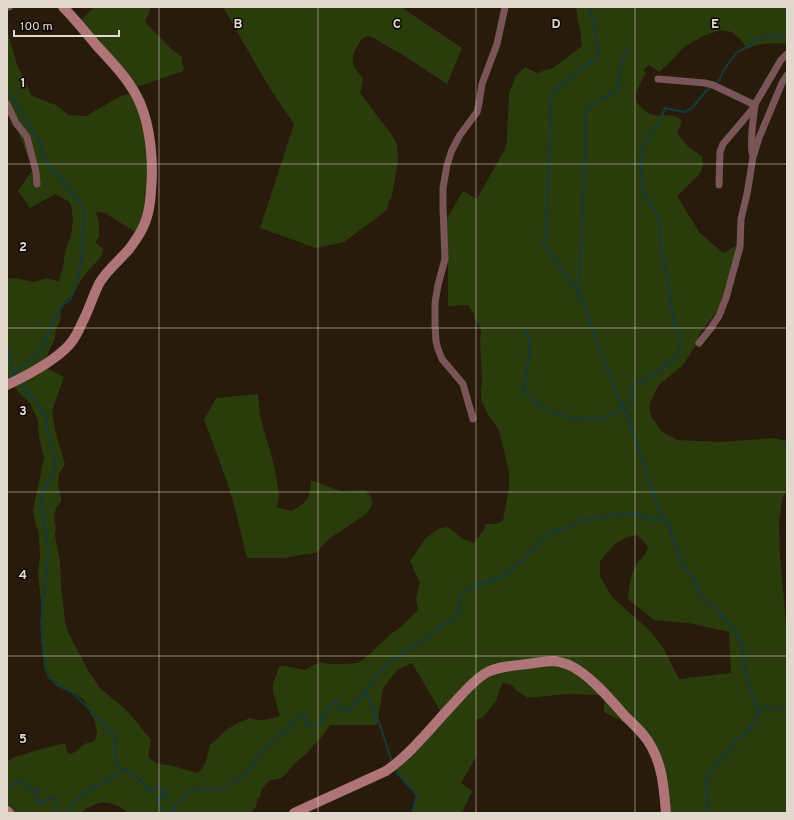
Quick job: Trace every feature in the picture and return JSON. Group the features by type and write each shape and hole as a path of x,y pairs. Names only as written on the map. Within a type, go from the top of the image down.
{"street":[{"path":"15,381 48,362 70,345 83,323 101,281 112,266 130,247 144,226 151,197 151,150 146,117 141,104 130,85 63,7"},
{"path":"473,420 463,384 442,359 436,341 435,303 445,259 442,207 443,188 447,165 452,150 458,138 477,112 482,84 498,44 505,7"},
{"path":"719,185 720,152 723,144 751,111 781,60 787,54"},
{"path":"699,343 719,316 726,298 740,247 741,218 753,158 759,138 787,75"},
{"path":"658,79 713,85 755,105"},
{"path":"7,104 16,123 27,137 36,172 37,184"},
{"path":"753,158 751,133 755,105"},
{"path":"294,813 386,771 397,764 469,687 484,674 500,668 555,661 568,664 583,674 646,738 653,748 659,763 664,790 666,813"}],"green space":[{"path":"94,7 150,7 145,22 170,48 182,57 182,64 184,68 183,71 134,88 75,26"},
{"path":"223,7 403,7 462,48 447,84 406,57 370,36 362,39 358,45 353,55 353,63 354,67 363,79 360,93 397,144 398,161 392,196 387,210 344,242 316,248 260,228 294,124 269,87"},
{"path":"576,7 787,7 787,44 761,44 748,49 732,32 721,30 703,36 684,47 659,72 649,65 643,70 646,73 637,90 636,98 640,106 650,114 659,116 670,115 682,121 678,134 688,146 702,156 703,165 700,174 677,196 699,232 723,253 740,244 739,263 725,286 721,305 699,335 696,345 682,366 659,385 649,405 651,416 662,432 677,440 720,442 774,438 787,441 787,486 782,501 779,522 780,555 787,634 787,813 664,813 658,773 650,753 639,737 624,722 604,712 604,700 600,695 567,694 528,698 517,691 512,685 502,683 496,701 483,717 477,719 476,757 461,783 473,792 471,793 462,813 411,813 416,795 396,770 420,747 445,719 412,663 397,670 383,688 377,725 330,725 305,755 296,762 284,776 269,781 265,785 261,791 260,797 257,800 256,807 251,813 129,813 116,805 105,802 87,808 81,813 7,813 7,762 12,758 65,743 67,752 71,754 78,750 81,746 95,741 97,732 95,722 84,700 77,695 55,685 44,665 41,640 41,602 38,575 40,556 39,534 33,510 44,458 39,437 38,420 30,403 14,386 7,385 7,278 33,282 48,278 59,282 73,221 71,204 68,201 55,194 30,208 18,191 33,169 7,107 7,30 17,65 32,96 56,105 68,115 86,116 121,96 130,94 136,99 153,155 143,237 105,213 96,212 99,223 99,237 95,242 103,249 102,255 80,281 73,295 61,305 60,322 56,328 55,339 45,361 45,367 64,377 52,411 55,430 65,464 59,474 58,484 61,501 56,508 54,517 56,527 55,536 60,561 65,622 70,636 89,672 100,688 124,708 151,740 148,757 156,763 197,773 206,761 210,745 226,730 250,718 261,720 280,716 273,692 273,684 279,667 285,666 305,670 320,662 328,664 357,663 363,660 418,610 416,598 420,582 410,561 426,538 438,529 448,527 463,539 474,543 485,528 485,524 496,524 503,521 509,488 509,472 499,430 488,415 481,399 481,331 474,318 474,314 468,305 448,306 448,262 442,227 463,191 477,199 505,149 507,141 509,93 516,76 525,67 537,73 553,68 582,46","holes":["637,535 648,546 647,551 636,565 632,574 628,599 654,620 688,623 729,632 731,673 679,679 664,649 650,631 612,597 600,576 600,561 615,544 627,537"]},
{"path":"258,394 260,416 274,465 279,495 277,507 291,511 305,502 309,496 311,480 340,491 366,490 372,499 372,504 366,514 329,539 316,553 285,558 247,558 233,500 204,420 216,398"}],"waterway":[{"path":"590,7 599,54 596,58 562,84 553,93 551,101 546,233 543,242 575,288 585,307 597,343 621,403 627,414 660,511 669,524 672,537 682,561 702,597 706,602 717,609 733,628 742,646 748,682 758,712 756,720 751,727 744,735 733,742 732,746 707,777 705,784 708,796 708,813"},
{"path":"716,84 736,53 763,37 787,36"},
{"path":"578,291 586,108 617,91 622,62 627,48"},
{"path":"627,414 636,382 645,380 658,373 664,365 674,361 677,356 681,338 681,335 675,330 666,270 661,249 659,218 643,191 640,158 647,138 660,121 665,108 684,112 692,108 706,91 712,87"},
{"path":"7,93 14,99 23,117 40,143 42,154 47,163 81,204 85,214 83,249 78,280 70,300 63,305 57,313 40,352 14,373"},
{"path":"526,330 529,340 529,354 523,390 539,405 558,414 583,419 601,419 623,407"},
{"path":"7,345 16,377"},
{"path":"7,376 13,377"},
{"path":"20,382 46,416 48,434 54,455 55,466 43,494 40,509 44,515 44,526 48,544 48,559 41,623 45,667 47,673 49,677 57,684 73,693 107,727 116,739 115,757 116,762 121,768 127,770 134,777 143,782 148,791 158,788 167,792 168,794 166,797 164,798 160,796 156,801 161,808 168,812 173,812 175,805 183,799 188,792 194,790 223,788 244,775 260,753 278,735 289,729 291,724 301,715 306,715 305,725 311,726 321,723 328,707 335,702 337,702 342,710 351,708 371,685 376,676 391,661 427,638 443,625 453,620 459,613 459,601 464,593 473,586 491,581 511,570 550,533 571,527 581,520 623,514 633,513 653,520 666,519"},
{"path":"366,692 380,725 392,762"},
{"path":"759,712 764,707 787,710"},
{"path":"67,813 71,806 87,791 114,777 121,768"},
{"path":"396,772 417,795 412,813"},
{"path":"7,787 19,781 28,788 40,791 36,797 37,802 55,798 59,813"}]}
